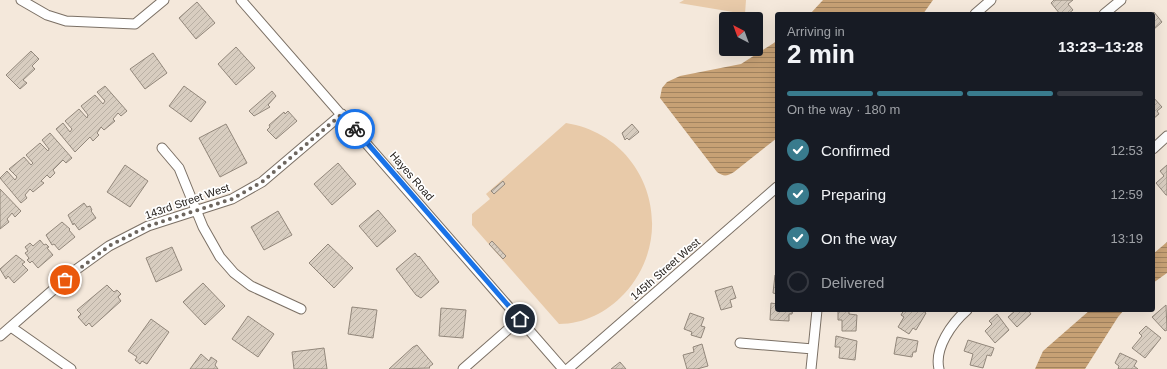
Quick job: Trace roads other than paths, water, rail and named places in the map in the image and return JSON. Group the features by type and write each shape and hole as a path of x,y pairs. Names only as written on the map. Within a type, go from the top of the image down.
{"street":[{"path":"21,0 47,16 66,21 135,24 164,0"},
{"name":"Hayes Road","path":"241,0 563,369"},
{"path":"977,12 991,0"},
{"path":"1106,12 1121,0"},
{"name":"143rd Street West","path":"0,336 77,269 109,246 148,226 232,199 262,182 342,114"},
{"path":"1155,147 1167,136"},
{"path":"162,148 179,168 195,211 220,257 234,273 251,286 301,309"},
{"name":"145th Street West","path":"568,369 775,189"},
{"path":"810,369 817,312"},
{"path":"939,369 938,364 945,335 966,312"},
{"path":"463,369 520,319"},
{"path":"11,327 71,369"},
{"path":"740,343 813,349"}]}
